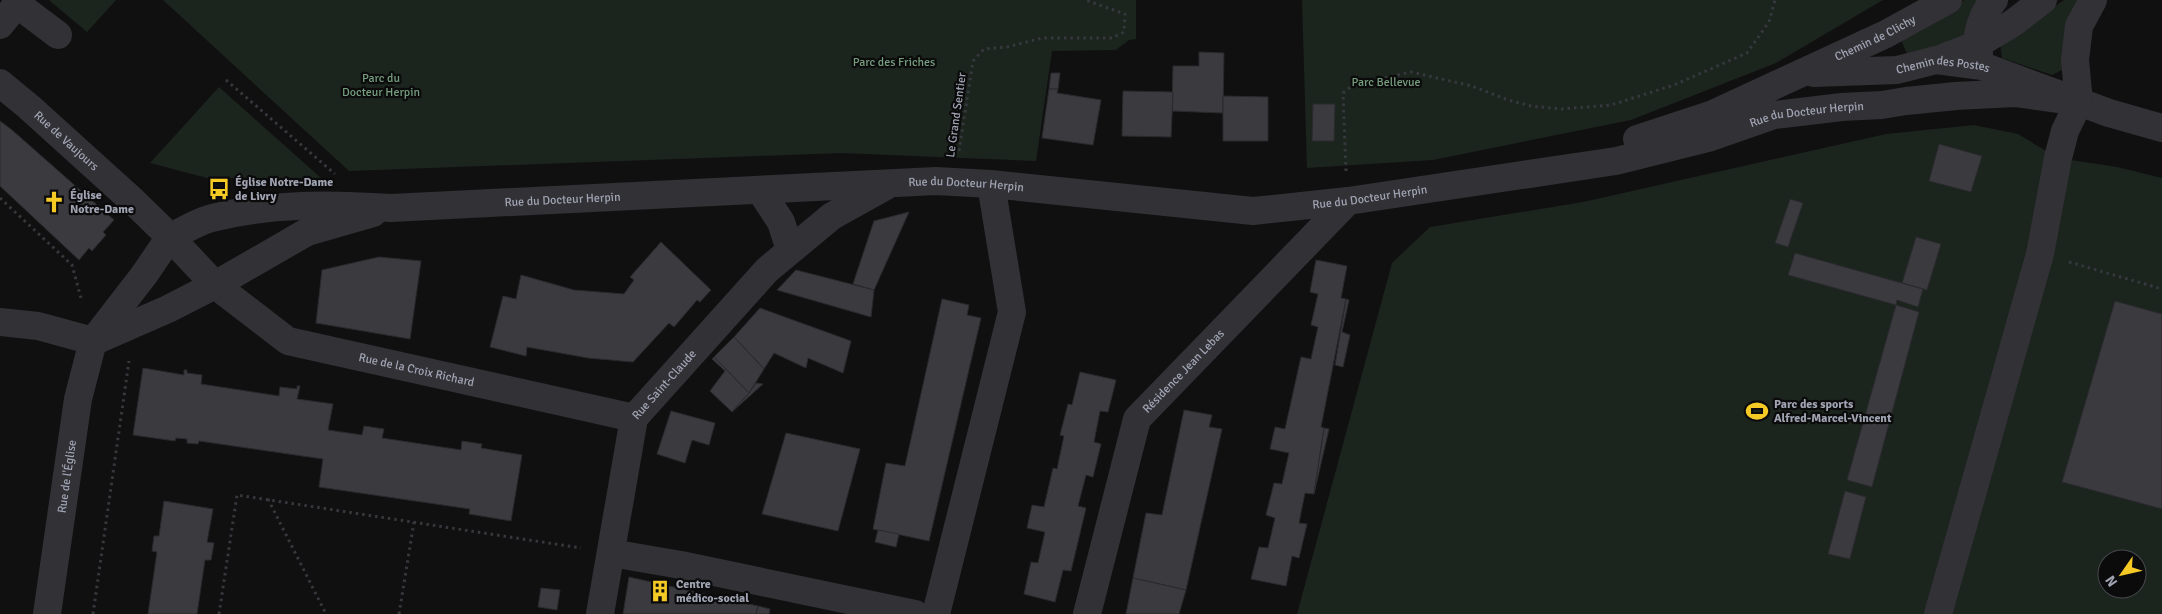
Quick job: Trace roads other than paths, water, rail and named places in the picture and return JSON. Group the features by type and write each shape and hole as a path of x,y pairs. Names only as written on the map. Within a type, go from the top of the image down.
{"street":[{"name":"Chemin de Clichy","path":"1800,73 1886,34 1948,0"},
{"path":"1994,0 1980,25 1979,56 2015,93"},
{"path":"1979,56 2013,23 2043,0"},
{"path":"1938,614 2040,254 2065,131 2079,102 2075,60 2079,26 2093,0"},
{"path":"0,24 19,2 58,35"},
{"name":"Chemin des Postes","path":"1800,73 1897,70 1936,60 1979,56 2079,102"},
{"path":"1774,115 1897,70"},
{"name":"Rue du Docteur Herpin","path":"1540,174 1713,114 1800,73"},
{"name":"Rue de Vaujours","path":"0,83 29,107 170,237 215,286"},
{"name":"Rue du Docteur Herpin","path":"170,237 210,218 300,205 338,204 391,208 956,181 1253,211 1348,202 1616,161 1708,138 1774,115 1926,99 2015,93 2079,102"},
{"path":"2079,102 2109,113 2162,128"},
{"name":"Rue Saint-Claude","path":"600,614 634,418 767,270 832,216 892,183"},
{"path":"936,614 1012,312 991,184"},
{"path":"760,190 781,222 790,250"},
{"name":"Résidence Jean Lebas","path":"1087,614 1136,419 1348,202"},
{"name":"Rue du Docteur Herpin","path":"93,341 215,286 307,232 391,208"},
{"path":"0,322 38,326 93,341 144,276 170,237"},
{"name":"Rue de la Croix Richard","path":"215,286 288,341 634,418"},
{"name":"Rue de l'Église","path":"47,614 78,399 93,341"},
{"path":"611,553 681,565 915,614"}],"place":[{"name":"Église Notre-Dame de Livry","path":"219,189"},
{"name":"Église Notre-Dame","path":"54,202"},
{"name":"Parc des sports Alfred-Marcel-Vincent","path":"1757,411"},
{"name":"Centre médico-social","path":"660,591"}],"park label":[{"name":"Parc des Friches","path":"894,62"},
{"name":"Parc Bellevue","path":"1386,82"},
{"name":"Parc du Docteur Herpin","path":"381,85"}]}
